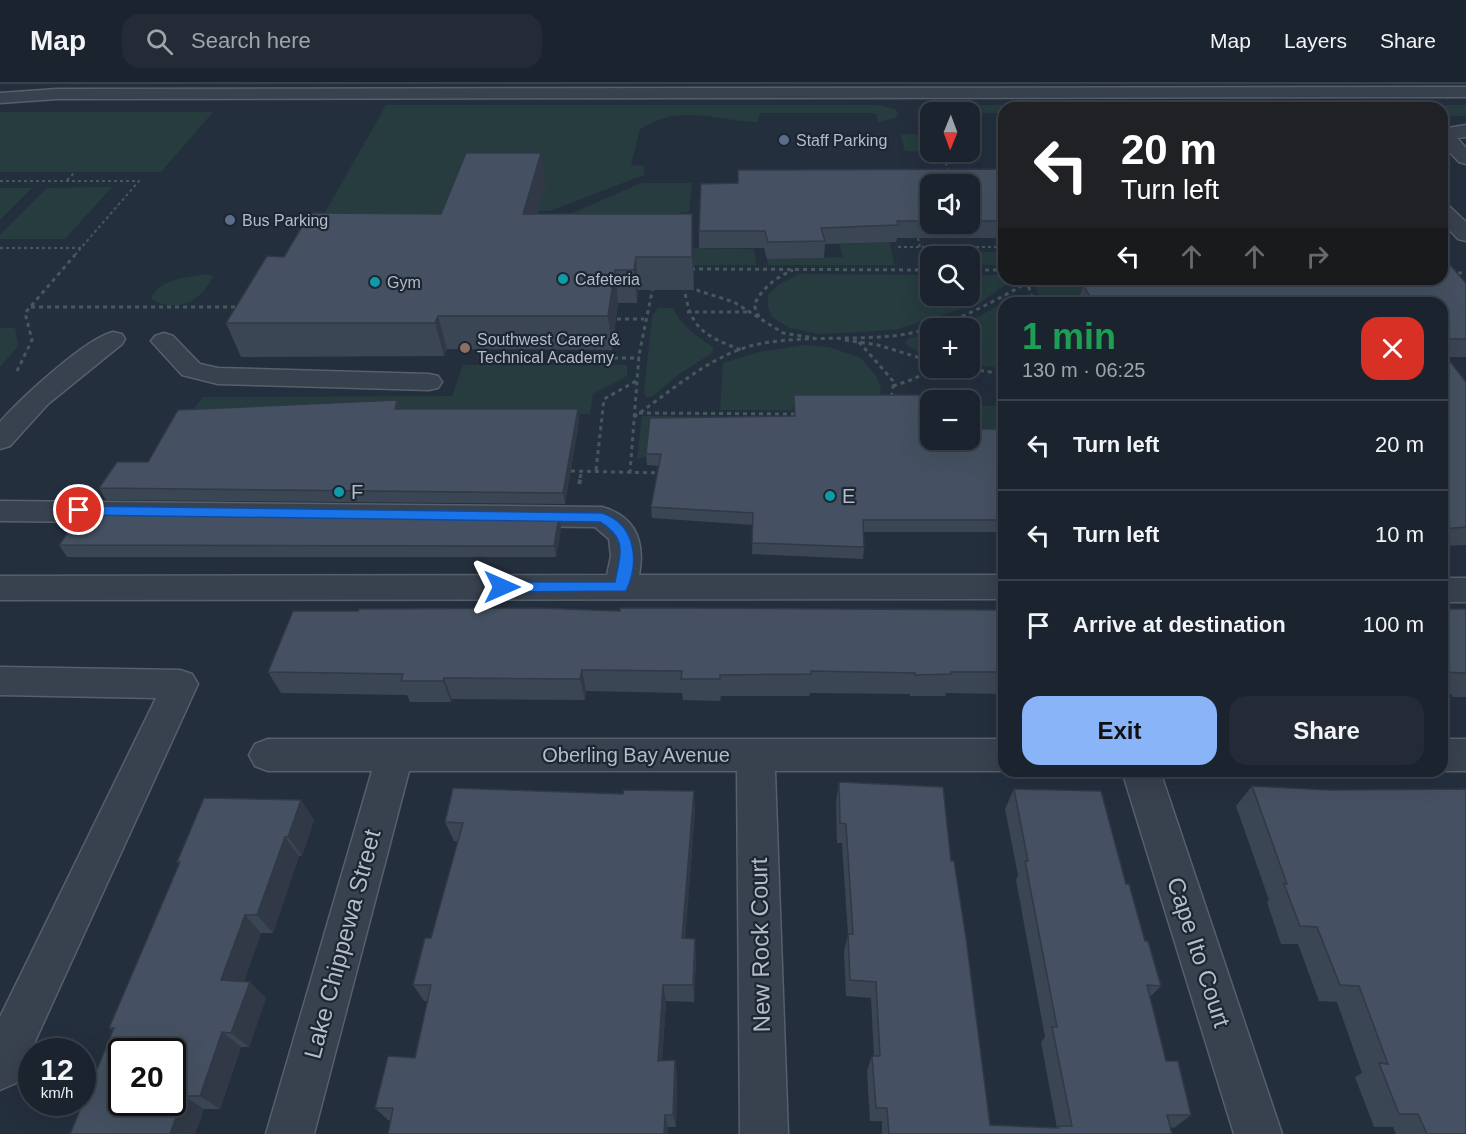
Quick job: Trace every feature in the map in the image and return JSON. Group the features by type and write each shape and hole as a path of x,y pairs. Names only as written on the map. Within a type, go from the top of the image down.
{"street":[{"path":"0,88 57,94"},
{"path":"0,98 57,94 634,89 1180,88 1466,92"},
{"path":"1448,134 1466,131"},
{"path":"1448,138 1466,160"},
{"path":"1448,162 1466,160"},
{"path":"1448,216 1466,234"},
{"path":"0,440 16,419 56,382 113,339"},
{"path":"164,341 191,370 218,376 429,381"},
{"path":"0,511 602,517 615,525 626,540 628,548 621,587"},
{"path":"0,588 998,587"},
{"path":"1448,590 1466,590"},
{"path":"0,681 180,684 0,1067"},
{"name":"Oberling Bay Avenue","path":"268,755 998,755"},
{"name":"Lake Chippewa Street","path":"290,1134 395,755"},
{"name":"New Rock Court","path":"756,755 764,1134"},
{"path":"1448,755 1466,755"},
{"name":"Cape Ito Court","path":"1143,777 1258,1134"}],"path":[{"path":"66,181 75,172"},
{"path":"0,181 139,181 25,313 32,340 16,371"},
{"path":"898,247 920,247 918,238"},
{"path":"980,247 998,247"},
{"path":"0,248 81,248"},
{"path":"685,269 920,270"},
{"path":"759,318 754,305 760,290 777,276 796,269"},
{"path":"980,270 998,270"},
{"path":"1448,273 1466,273"},
{"path":"630,472 633,417 644,319 655,279"},
{"path":"741,350 712,339 694,325 687,312 683,281 699,291 734,302 783,333 892,347 920,357"},
{"path":"1000,297 1020,285"},
{"path":"633,417 718,358 741,350 763,343 894,336 941,325 984,307 998,298"},
{"path":"31,307 242,307"},
{"path":"687,312 751,312"},
{"path":"617,319 644,319"},
{"path":"858,341 894,382 889,406"},
{"path":"574,358 640,358"},
{"path":"980,370 998,373"},
{"path":"893,386 920,375"},
{"path":"596,470 604,399 638,380"},
{"path":"639,413 794,414"},
{"path":"580,480 582,470"},
{"path":"571,471 661,473"}],"green space":[{"path":"386,105 878,105 895,109 898,114 895,118 878,122 876,113 760,113 758,122 698,115 670,117 640,129 631,165 644,166 644,175 550,211 322,218"},
{"path":"980,105 998,105 998,113 980,113"},
{"path":"1448,105 1466,105 1466,116 1448,116"},
{"path":"0,112 213,112 161,172 0,172"},
{"path":"900,134 920,135 920,152 905,151"},
{"path":"641,183 692,183 689,212 681,212 680,217 563,217"},
{"path":"112,187 65,239 0,239 0,235 47,188"},
{"path":"0,188 32,188 0,220"},
{"path":"890,242 894,265 768,265 767,259 843,257 839,244"},
{"path":"693,248 754,249 756,265 694,265"},
{"path":"980,252 998,252 998,265 980,265"},
{"path":"208,274 213,277 208,286 195,299 187,303 170,305 151,299 155,292 168,283"},
{"path":"799,274 920,275 920,306 971,306 933,318 920,318 920,322 898,329 819,334 790,328 772,317 768,307 768,295 778,285"},
{"path":"980,275 998,275 998,285 1006,285 980,303"},
{"path":"1035,285 1386,285 1181,297 1040,297"},
{"path":"998,306 998,319 996,319 998,368 980,365 980,318 975,318"},
{"path":"658,308 673,308 685,326 714,348 712,353 675,377 653,396 646,398 644,393 652,316"},
{"path":"0,328 15,328 18,346 0,367"},
{"path":"920,335 920,351 905,343 909,338"},
{"path":"805,345 829,347 861,358 876,376 881,388 875,406 793,406 793,410 720,410 723,363 759,352"},
{"path":"463,365 627,365 627,376 593,394 590,414 184,421 203,397 452,396"},
{"path":"980,406 998,406 998,434 980,433"},
{"path":"642,416 794,418 637,459"}],"building":[{"path":"466,153 541,153 523,214 692,214 692,257 636,257 634,270 615,270 608,316 438,316 435,323 226,323 267,256 284,257 310,213 441,214"},
{"path":"998,169 998,221 980,221 980,174 920,174 920,221 897,221 898,225 821,228 825,241 768,242 765,231 699,231 701,184 738,183 738,170"},
{"path":"1448,263 1466,283 1466,339 1448,339 1448,297 1090,297 1083,285 1448,285"},
{"path":"1448,359 1466,382 1466,527 1448,528"},
{"name":"E","path":"794,395 920,395 920,450 980,450 980,429 998,429 998,520 863,520 864,547 752,543 753,513 651,507 661,454 646,454 650,418 795,416"},
{"path":"397,400 395,409 578,409 563,493 99,488 117,462 148,462 178,410"},
{"path":"82,513 559,517 554,546 59,545"},
{"path":"359,609 998,610 998,672 915,675 915,673 811,671 811,674 720,675 720,679 681,679 682,671 582,670 580,679 444,678 443,681 401,681 403,674 268,672 293,611 358,611"},
{"path":"1448,609 1466,609 1466,673 1448,672"},
{"path":"839,782 943,787 951,861 954,861 966,938 990,1125 1059,1128 1059,1126 1072,1126 1052,1027 1057,1027 1025,861 1028,861 1014,789 1101,791 1126,884 1129,884 1161,986 1147,985 1166,1061 1178,1061 1191,1115 1167,1115 1172,1134 889,1134 887,1108 876,1108 872,1056 880,1056 876,982 850,980 848,934 853,934 846,824 840,823"},
{"path":"1252,786 1330,790 1466,789 1466,1134 1427,1134 1418,1114 1399,1114 1379,1063 1388,1064 1359,986 1340,985 1317,927 1300,926"},
{"path":"453,788 623,794 624,790 694,791 682,938 695,939 693,985 663,985 658,1061 675,1060 673,1115 665,1115 664,1134 388,1134 393,1108 375,1108 388,1056 415,1058 431,985 413,985 425,938 431,938 463,823 445,822"},
{"path":"204,798 301,800 257,915 245,915 221,980 250,982 231,1033 222,1032 200,1096 186,1096 186,1038 110,1038 114,1028 109,1028 180,862 177,862"},
{"path":"108,1042 108,1116 177,1116 170,1134 70,1134 77,1116 96,1116 96,1071"}],"place":[{"name":"Staff Parking","path":"784,140"},
{"name":"Bus Parking","path":"230,220"},
{"name":"Cafeteria","path":"563,279"},
{"name":"Gym","path":"375,282"},
{"name":"Southwest Career & Technical Academy","path":"465,348"},
{"name":"F","path":"339,492"},
{"name":"E","path":"830,496"}],"route":[{"path":"79,510 602,517 615,525 626,540 628,548 621,587 502,587"}]}
